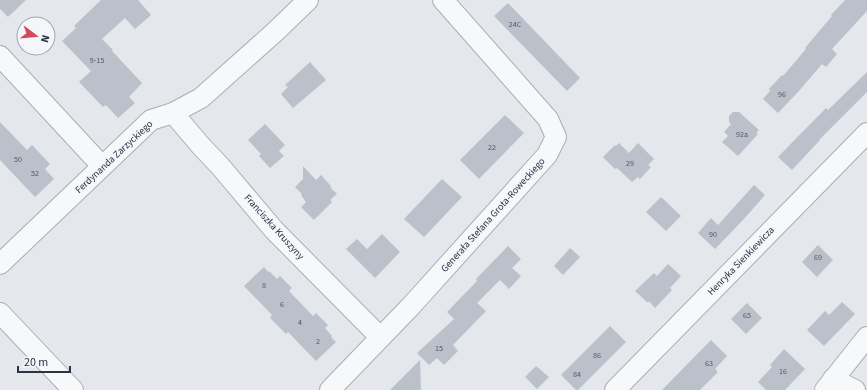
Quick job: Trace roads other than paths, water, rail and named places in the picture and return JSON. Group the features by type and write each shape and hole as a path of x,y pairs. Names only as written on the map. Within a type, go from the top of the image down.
{"street":[{"name":"Ferdynanda Zarzyckiego","path":"0,264 151,120 173,113 201,98 276,31 308,0"},
{"name":"Generała Stefana Grota-Roweckiego","path":"330,390 411,306 547,155 556,137 548,119 448,6"},
{"path":"0,56 102,166"},
{"name":"Franciszka Kruszyny","path":"173,113 274,230 380,338"},
{"name":"Henryka Sienkiewicza","path":"615,390 867,133"},
{"path":"0,313 73,390"},
{"path":"855,390 829,385 867,337"}]}
